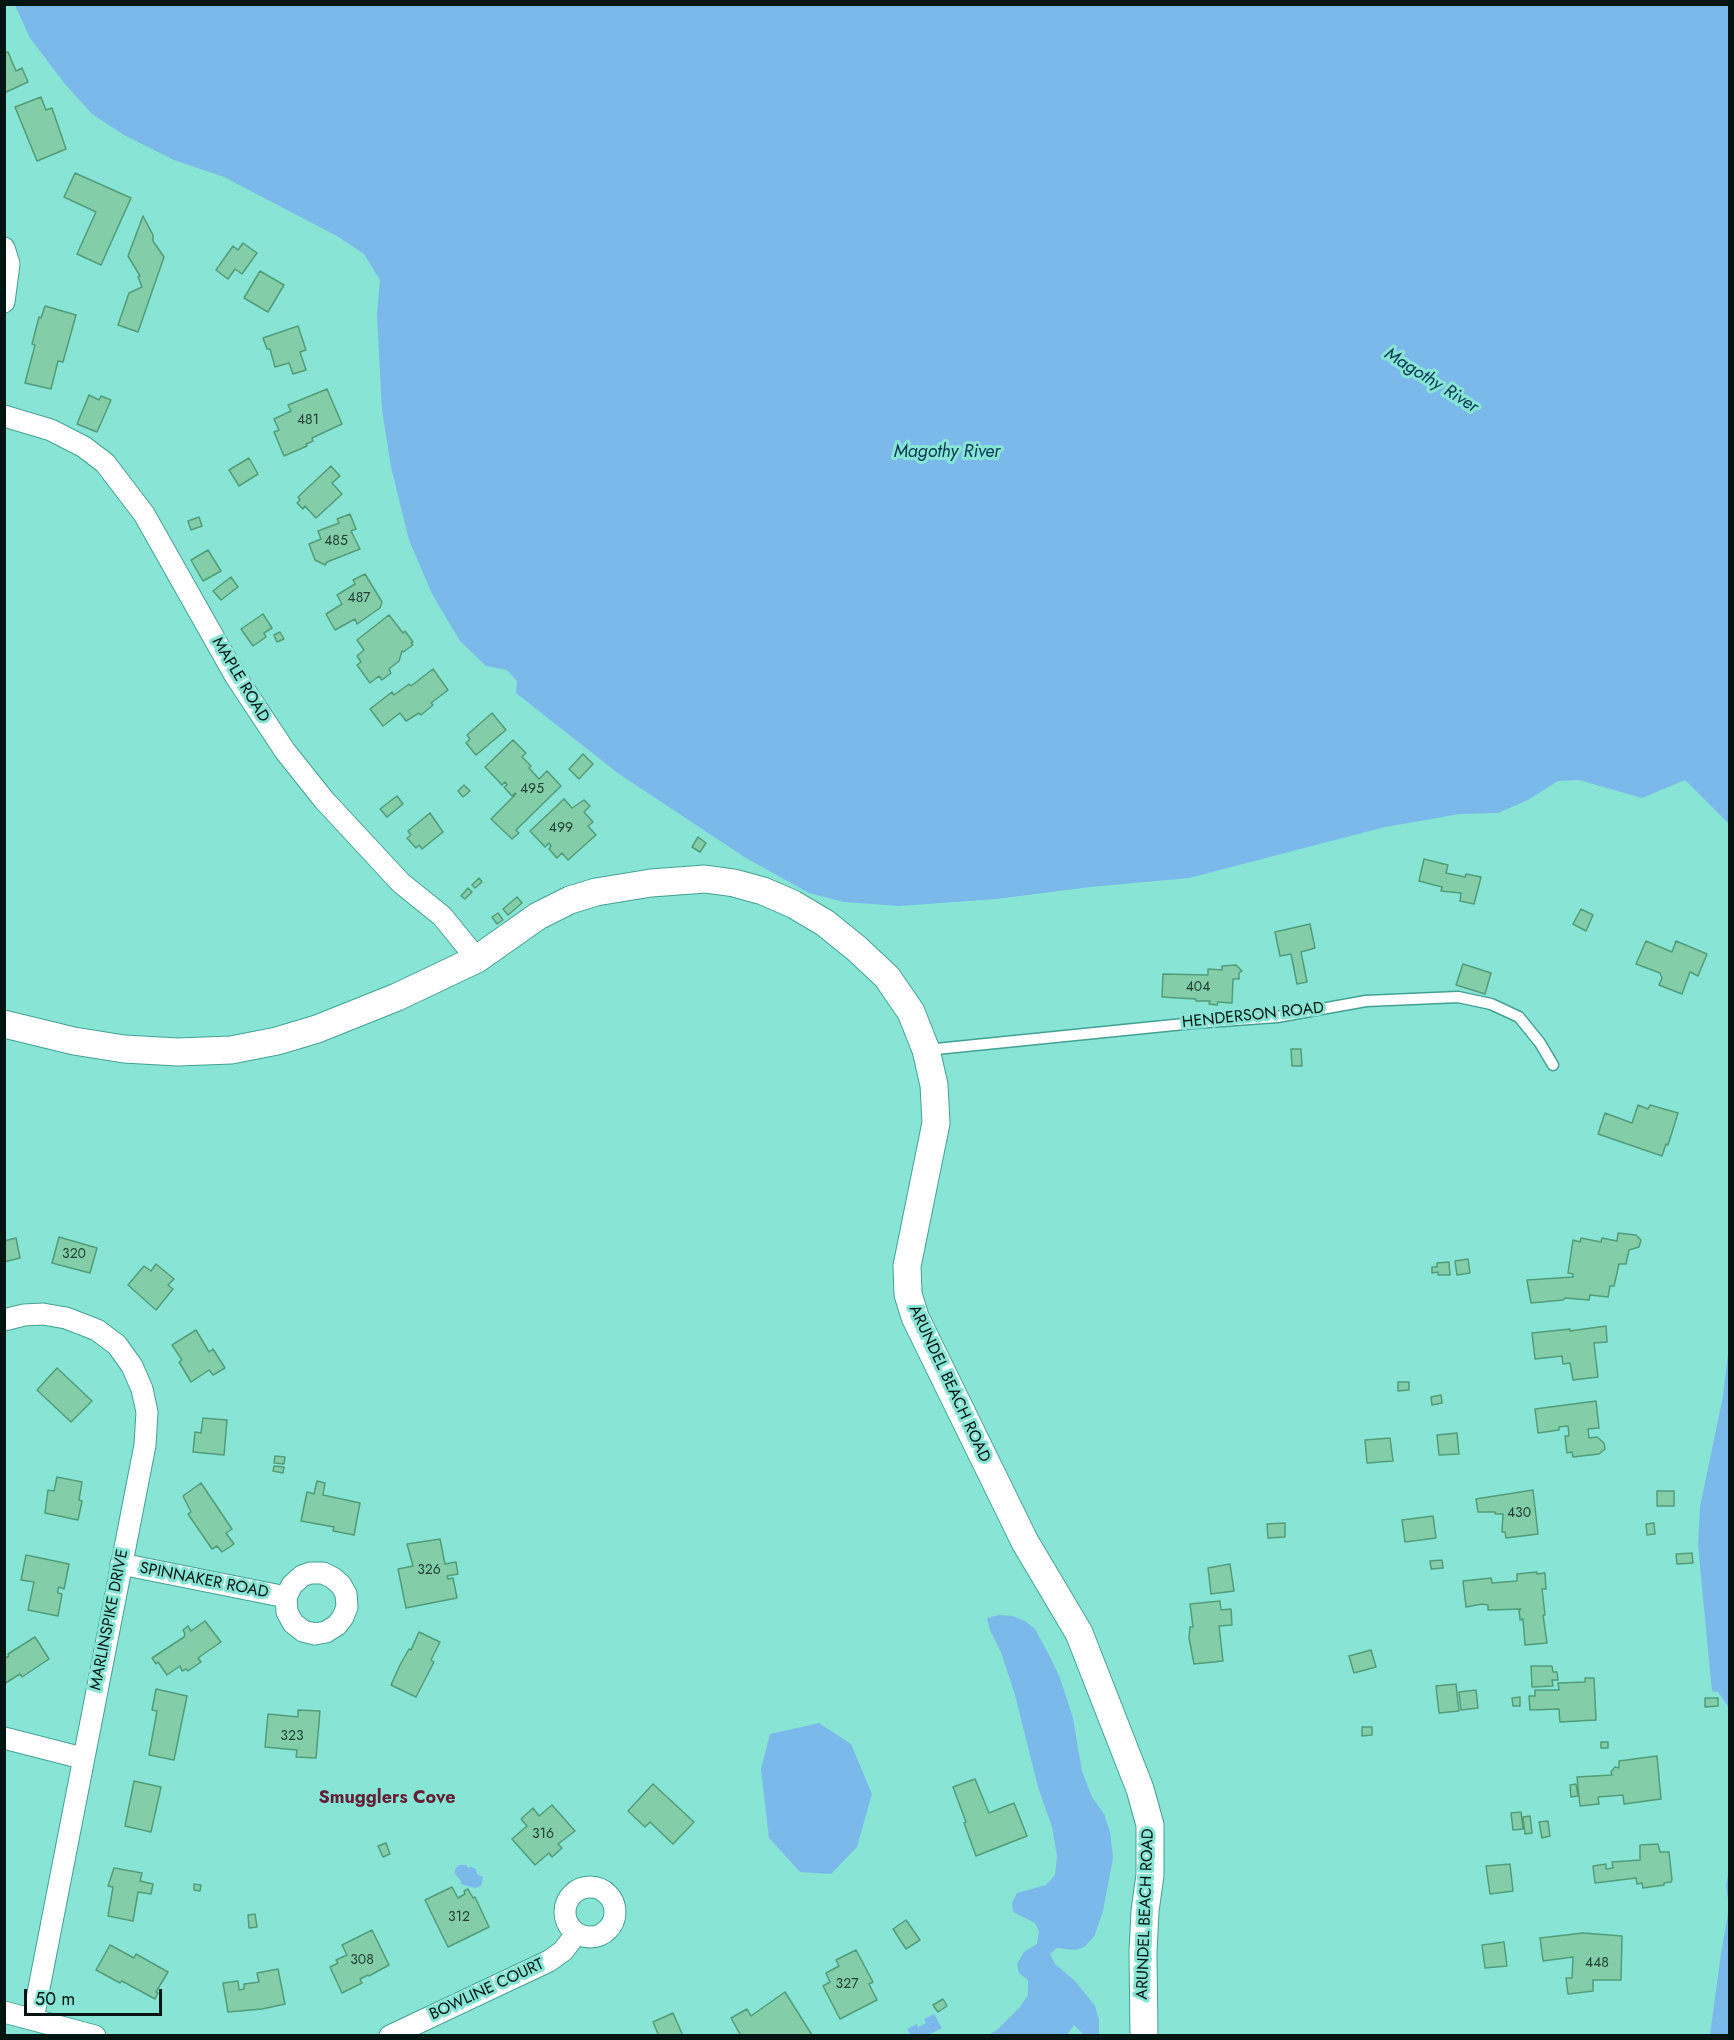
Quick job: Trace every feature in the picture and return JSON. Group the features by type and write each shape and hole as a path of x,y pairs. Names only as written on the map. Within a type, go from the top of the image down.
{"street":[{"path":"4,302 7,256"},
{"name":"MAPLE ROAD","path":"4,416 51,430 84,447 105,463 144,514 236,677 285,751 324,800 401,883 442,916 477,959"},
{"name":"ARUNDEL BEACH ROAD","path":"4,1024 74,1041 178,1052 231,1050 277,1041 317,1029 397,997 477,959 538,916 570,900 596,892 651,883 705,879 734,883 763,891 793,904 825,923 856,948 887,977 911,1012 926,1050 934,1085 936,1123 907,1266 908,1294 915,1317 1024,1542 1079,1633 1140,1789 1150,1825 1150,1875 1145,1911 1144,2036"},
{"name":"MARLINSPIKE DRIVE","path":"4,1320 24,1315 43,1314 66,1318 97,1330 117,1345 132,1366 142,1389 147,1412 146,1440 82,1758 33,2019"},
{"name":"SPINNAKER ROAD","path":"122,1564 286,1597"},
{"path":"4,1738 82,1758"},
{"name":"BOWLINE COURT","path":"390,2036 549,1961 563,1951 576,1934"},
{"path":"4,2012 95,2036"}],"lane":[{"name":"HENDERSON ROAD","path":"926,1050 1277,1017 1366,1001 1458,997 1491,1004 1519,1017 1540,1043 1553,1065"}],"water":[{"name":"Magothy River","path":"15,5 1729,5 1729,824 1685,780 1642,798 1579,780 1558,781 1528,800 1498,813 1460,814 1385,827 1189,878 996,899 899,906 844,902 809,893 746,858 619,774 516,693 517,681 507,670 486,666 460,641 432,594 409,540 391,467 382,410 377,314 380,280 364,254 337,236 224,177 174,160 124,135 92,114 65,84 30,38"},
{"path":"1729,1346 1729,1708 1718,1692 1712,1691 1698,1545 1700,1507 1723,1396"},
{"path":"999,1615 1012,1616 1025,1621 1035,1629 1048,1653 1060,1678 1073,1718 1082,1771 1092,1797 1104,1814 1110,1832 1113,1858 1103,1911 1094,1937 1084,1947 1075,1950 1057,1948 1050,1954 1055,1964 1075,1981 1095,2006 1099,2020 1099,2035 1084,2035 1074,2025 1067,2035 988,2035 997,2030 1020,2007 1028,1995 1028,1980 1019,1973 1017,1964 1024,1952 1037,1944 1039,1931 1035,1923 1013,1912 1012,1903 1017,1893 1046,1885 1055,1875 1057,1856 1052,1827 1038,1787 1015,1695 987,1618"},
{"path":"819,1723 851,1744 872,1794 857,1847 831,1874 800,1872 769,1838 761,1769 770,1734"},
{"path":"459,1865 476,1869 477,1874 483,1877 481,1886 475,1888 461,1884 455,1874 455,1869"},
{"path":"1729,1869 1729,1908 1726,1885"},
{"path":"1729,1908 1729,2035 1710,2035 1721,1953"},
{"path":"934,2014 942,2028 928,2035 911,2035 907,2029 926,2023 924,2019"}],"building":[{"path":"4,51 8,52 16,71 22,68 28,82 4,93"},
{"path":"41,97 46,110 52,108 66,149 37,161 15,107"},
{"path":"75,173 131,198 101,265 77,254 96,212 64,197"},
{"path":"143,216 153,235 153,241 164,257 138,332 118,325 129,293 142,287 138,277 140,276 128,256"},
{"path":"243,243 257,253 242,274 235,269 228,279 216,270 233,246 238,250"},
{"path":"260,271 284,285 268,312 244,298"},
{"path":"45,306 76,315 63,362 58,361 51,389 25,383 35,345 32,344 39,317 41,318"},
{"path":"298,326 306,350 300,352 306,370 293,374 289,363 275,367 270,349 267,349 263,338"},
{"path":"327,389 342,424 312,438 313,441 306,444 307,446 284,456 274,432 279,430 274,419 291,411 288,405"},
{"path":"89,395 99,400 101,396 111,400 97,432 77,424"},
{"path":"249,458 258,474 239,486 229,470"},
{"path":"331,466 340,476 332,483 342,494 316,518 305,506 303,509 297,503 300,500 298,497"},
{"path":"350,514 356,529 351,531 360,549 327,562 325,565 315,560 309,544 321,539 318,531 339,523 337,519"},
{"path":"199,517 202,526 191,530 188,521"},
{"path":"208,550 221,571 203,581 191,560"},
{"path":"365,574 382,602 380,608 357,624 355,619 335,630 326,614 342,604 337,595 355,584 353,580"},
{"path":"231,577 238,587 221,600 213,591"},
{"path":"263,614 272,628 264,633 266,637 253,646 241,629"},
{"path":"389,615 403,633 405,631 413,645 402,651 399,661 389,669 391,673 382,680 379,676 370,683 357,665 361,662 357,656 364,650 357,640"},
{"path":"280,632 284,639 277,642 274,635"},
{"path":"433,669 448,690 431,703 433,705 421,715 419,713 406,721 400,713 383,726 370,709 392,692 394,695 409,684 411,686"},
{"path":"492,713 506,730 476,755 466,743 470,739 467,735"},
{"path":"513,740 526,753 522,757 539,779 547,771 561,786 516,830 519,833 512,839 491,819 516,794 512,796 504,787 507,785 505,782 502,785 485,767"},
{"path":"583,754 593,764 579,779 569,769"},
{"path":"464,785 470,791 463,797 458,791"},
{"path":"397,796 403,804 387,817 380,809"},
{"path":"564,799 572,808 584,800 590,806 584,812 593,822 588,826 596,835 568,860 562,853 557,858 549,849 551,846 549,843 545,847 530,831"},
{"path":"430,813 443,832 422,849 419,845 416,848 407,838 411,835 408,831"},
{"path":"698,837 706,843 700,852 692,847"},
{"path":"1424,859 1448,865 1446,873 1465,877 1466,874 1481,877 1474,904 1460,901 1461,893 1441,891 1442,887 1419,881"},
{"path":"479,878 482,882 475,888 472,885"},
{"path":"468,888 472,892 465,899 461,896"},
{"path":"517,897 522,903 508,915 503,909"},
{"path":"1581,909 1593,915 1586,931 1573,924"},
{"path":"498,913 503,920 497,924 492,917"},
{"path":"1310,924 1315,948 1301,952 1307,982 1297,984 1291,954 1280,956 1275,932"},
{"path":"1646,941 1672,952 1676,941 1707,954 1698,976 1690,972 1682,994 1659,985 1662,978 1660,973 1636,964"},
{"path":"1463,964 1491,973 1485,994 1456,985"},
{"path":"1236,965 1242,971 1239,973 1239,979 1233,979 1232,1003 1218,1002 1217,1005 1209,1004 1210,1001 1162,997 1163,974 1208,975 1208,969 1222,970 1222,966"},
{"path":"1291,1049 1301,1049 1302,1066 1292,1066"},
{"path":"1638,1105 1648,1109 1650,1105 1678,1113 1662,1156 1598,1134 1605,1113 1632,1123"},
{"path":"1618,1233 1636,1235 1641,1240 1639,1247 1629,1250 1626,1264 1619,1264 1614,1286 1610,1286 1608,1297 1590,1295 1589,1300 1565,1298 1531,1303 1527,1280 1573,1277 1573,1274 1568,1273 1573,1240 1580,1242 1581,1238 1601,1242 1602,1238 1617,1241"},
{"path":"59,1237 97,1248 90,1273 52,1263"},
{"path":"16,1238 20,1258 4,1262 4,1241"},
{"path":"1468,1259 1470,1273 1457,1275 1455,1261"},
{"path":"1449,1262 1450,1275 1432,1273 1432,1267 1437,1267 1437,1263"},
{"path":"156,1264 174,1279 168,1285 173,1289 156,1310 128,1285 144,1266 151,1271"},
{"path":"1606,1326 1607,1342 1594,1343 1598,1377 1573,1380 1570,1363 1563,1364 1562,1356 1535,1359 1532,1333"},
{"path":"196,1330 209,1352 213,1349 225,1368 213,1375 209,1370 191,1382 179,1362 182,1360 172,1345"},
{"path":"57,1368 92,1401 71,1422 37,1390"},
{"path":"1398,1382 1409,1382 1409,1390 1398,1391"},
{"path":"1441,1395 1442,1403 1432,1405 1431,1397"},
{"path":"1596,1401 1599,1428 1588,1429 1589,1438 1597,1437 1604,1443 1605,1449 1599,1454 1573,1457 1572,1452 1567,1453 1565,1436 1569,1436 1568,1426 1559,1427 1559,1430 1538,1433 1535,1409"},
{"path":"203,1418 227,1420 224,1455 193,1452 195,1432 201,1433"},
{"path":"1457,1433 1459,1454 1439,1455 1437,1435"},
{"path":"1390,1438 1393,1461 1367,1463 1365,1440"},
{"path":"275,1456 285,1457 284,1464 274,1463"},
{"path":"274,1466 284,1467 283,1473 273,1471"},
{"path":"57,1477 82,1482 79,1500 82,1501 78,1520 45,1513 48,1490 54,1491"},
{"path":"317,1481 325,1483 323,1495 360,1503 354,1535 333,1531 334,1527 301,1521 307,1492 314,1494"},
{"path":"201,1483 232,1529 226,1533 234,1544 222,1552 217,1546 212,1549 188,1514 191,1512 183,1496"},
{"path":"1533,1490 1538,1534 1506,1538 1505,1532 1502,1532 1503,1514 1478,1512 1476,1499"},
{"path":"1657,1491 1674,1491 1674,1506 1657,1506"},
{"path":"1433,1516 1436,1538 1405,1542 1402,1520"},
{"path":"1285,1523 1285,1537 1268,1538 1267,1524"},
{"path":"1654,1523 1655,1534 1647,1535 1646,1524"},
{"path":"440,1539 445,1564 456,1562 458,1574 447,1576 448,1579 453,1578 457,1598 406,1608 398,1569 413,1566 407,1544"},
{"path":"1692,1553 1693,1563 1677,1564 1676,1554"},
{"path":"26,1555 69,1564 64,1589 59,1587 58,1589 58,1593 62,1594 58,1616 28,1610 34,1582 21,1580"},
{"path":"1442,1560 1443,1568 1431,1569 1430,1561"},
{"path":"1230,1564 1234,1591 1211,1594 1208,1568"},
{"path":"1537,1572 1537,1574 1545,1573 1546,1589 1542,1589 1547,1643 1525,1645 1523,1619 1520,1620 1519,1611 1521,1609 1488,1610 1488,1605 1482,1604 1466,1607 1463,1581 1491,1578 1492,1583 1517,1581 1517,1574"},
{"path":"1220,1601 1221,1610 1231,1609 1232,1625 1219,1626 1223,1661 1194,1664 1189,1638 1190,1627 1193,1627 1190,1604"},
{"path":"205,1621 221,1642 198,1658 201,1662 188,1671 186,1669 182,1671 180,1666 167,1675 158,1662 156,1664 152,1658 184,1637 183,1630 188,1626 191,1631"},
{"path":"419,1632 440,1642 431,1660 434,1662 416,1697 391,1685"},
{"path":"35,1637 49,1659 22,1677 20,1674 4,1684 4,1659"},
{"path":"1371,1650 1376,1667 1354,1673 1349,1656"},
{"path":"1531,1666 1552,1666 1553,1672 1557,1672 1558,1680 1552,1680 1553,1686 1532,1687"},
{"path":"1585,1678 1594,1678 1596,1720 1560,1722 1559,1709 1530,1710 1529,1696 1535,1696 1535,1690 1559,1690 1558,1683 1585,1682"},
{"path":"1456,1684 1459,1711 1439,1713 1436,1686"},
{"path":"156,1689 187,1696 174,1760 149,1755 157,1711 152,1710"},
{"path":"1476,1690 1478,1708 1461,1710 1459,1692"},
{"path":"1520,1697 1520,1706 1513,1706 1512,1698"},
{"path":"1705,1698 1718,1698 1718,1706 1705,1707"},
{"path":"298,1710 320,1711 316,1758 296,1757 297,1750 265,1747 268,1714 298,1717"},
{"path":"1362,1727 1372,1727 1372,1735 1362,1736"},
{"path":"1601,1742 1608,1742 1608,1748 1601,1748"},
{"path":"1657,1756 1661,1799 1624,1804 1623,1795 1598,1797 1599,1804 1580,1806 1577,1777 1612,1775 1611,1772 1615,1767 1619,1768 1619,1761"},
{"path":"975,1779 989,1813 1014,1803 1027,1836 976,1856 953,1787"},
{"path":"134,1781 161,1787 151,1832 125,1826"},
{"path":"653,1784 694,1822 673,1844 650,1822 645,1827 628,1811"},
{"path":"1576,1784 1578,1796 1571,1797 1570,1785"},
{"path":"552,1805 575,1831 558,1844 562,1848 552,1857 549,1853 535,1865 512,1839 527,1826 521,1819 533,1808 539,1816"},
{"path":"1521,1812 1523,1829 1513,1830 1511,1813"},
{"path":"1530,1816 1532,1833 1525,1834 1523,1817"},
{"path":"1548,1821 1550,1836 1542,1838 1539,1822"},
{"path":"386,1843 390,1854 383,1857 378,1846"},
{"path":"1658,1844 1660,1852 1669,1852 1671,1882 1643,1888 1642,1883 1637,1884 1636,1878 1595,1883 1593,1866 1606,1864 1606,1869 1613,1868 1612,1862 1640,1860 1640,1845"},
{"path":"1510,1864 1513,1891 1490,1894 1486,1866"},
{"path":"114,1868 142,1873 140,1881 153,1884 151,1894 138,1892 133,1921 108,1916 113,1887 108,1886"},
{"path":"194,1884 201,1885 200,1891 194,1890"},
{"path":"452,1887 458,1898 468,1889 473,1898 475,1897 489,1927 448,1947 425,1900"},
{"path":"255,1914 257,1927 249,1928 248,1915"},
{"path":"906,1920 920,1940 906,1949 893,1929"},
{"path":"372,1930 389,1965 360,1979 362,1983 342,1993 330,1967 338,1963 336,1960 347,1955 342,1945"},
{"path":"1583,1933 1622,1936 1621,1980 1593,1980 1593,1991 1568,1994 1566,1978 1572,1978 1573,1957 1543,1961 1540,1938"},
{"path":"1504,1942 1507,1966 1485,1968 1482,1945"},
{"path":"110,1945 134,1958 136,1954 168,1972 156,1992 158,1993 155,1999 96,1970"},
{"path":"856,1950 873,1982 869,1984 877,2000 840,2019 823,1986 830,1982 826,1973 839,1966 836,1960"},
{"path":"278,1969 285,2004 228,2012 223,1983 238,1981 239,1990 244,1989 244,1984 259,1982 257,1973"},
{"path":"785,1992 812,2035 741,2036 731,2018 747,2009 751,2016"},
{"path":"943,1999 947,2006 938,2012 933,2005"},
{"path":"673,2013 683,2036 659,2036 653,2022"}],"district":[{"name":"Smugglers Cove","path":"387,1799"}]}
